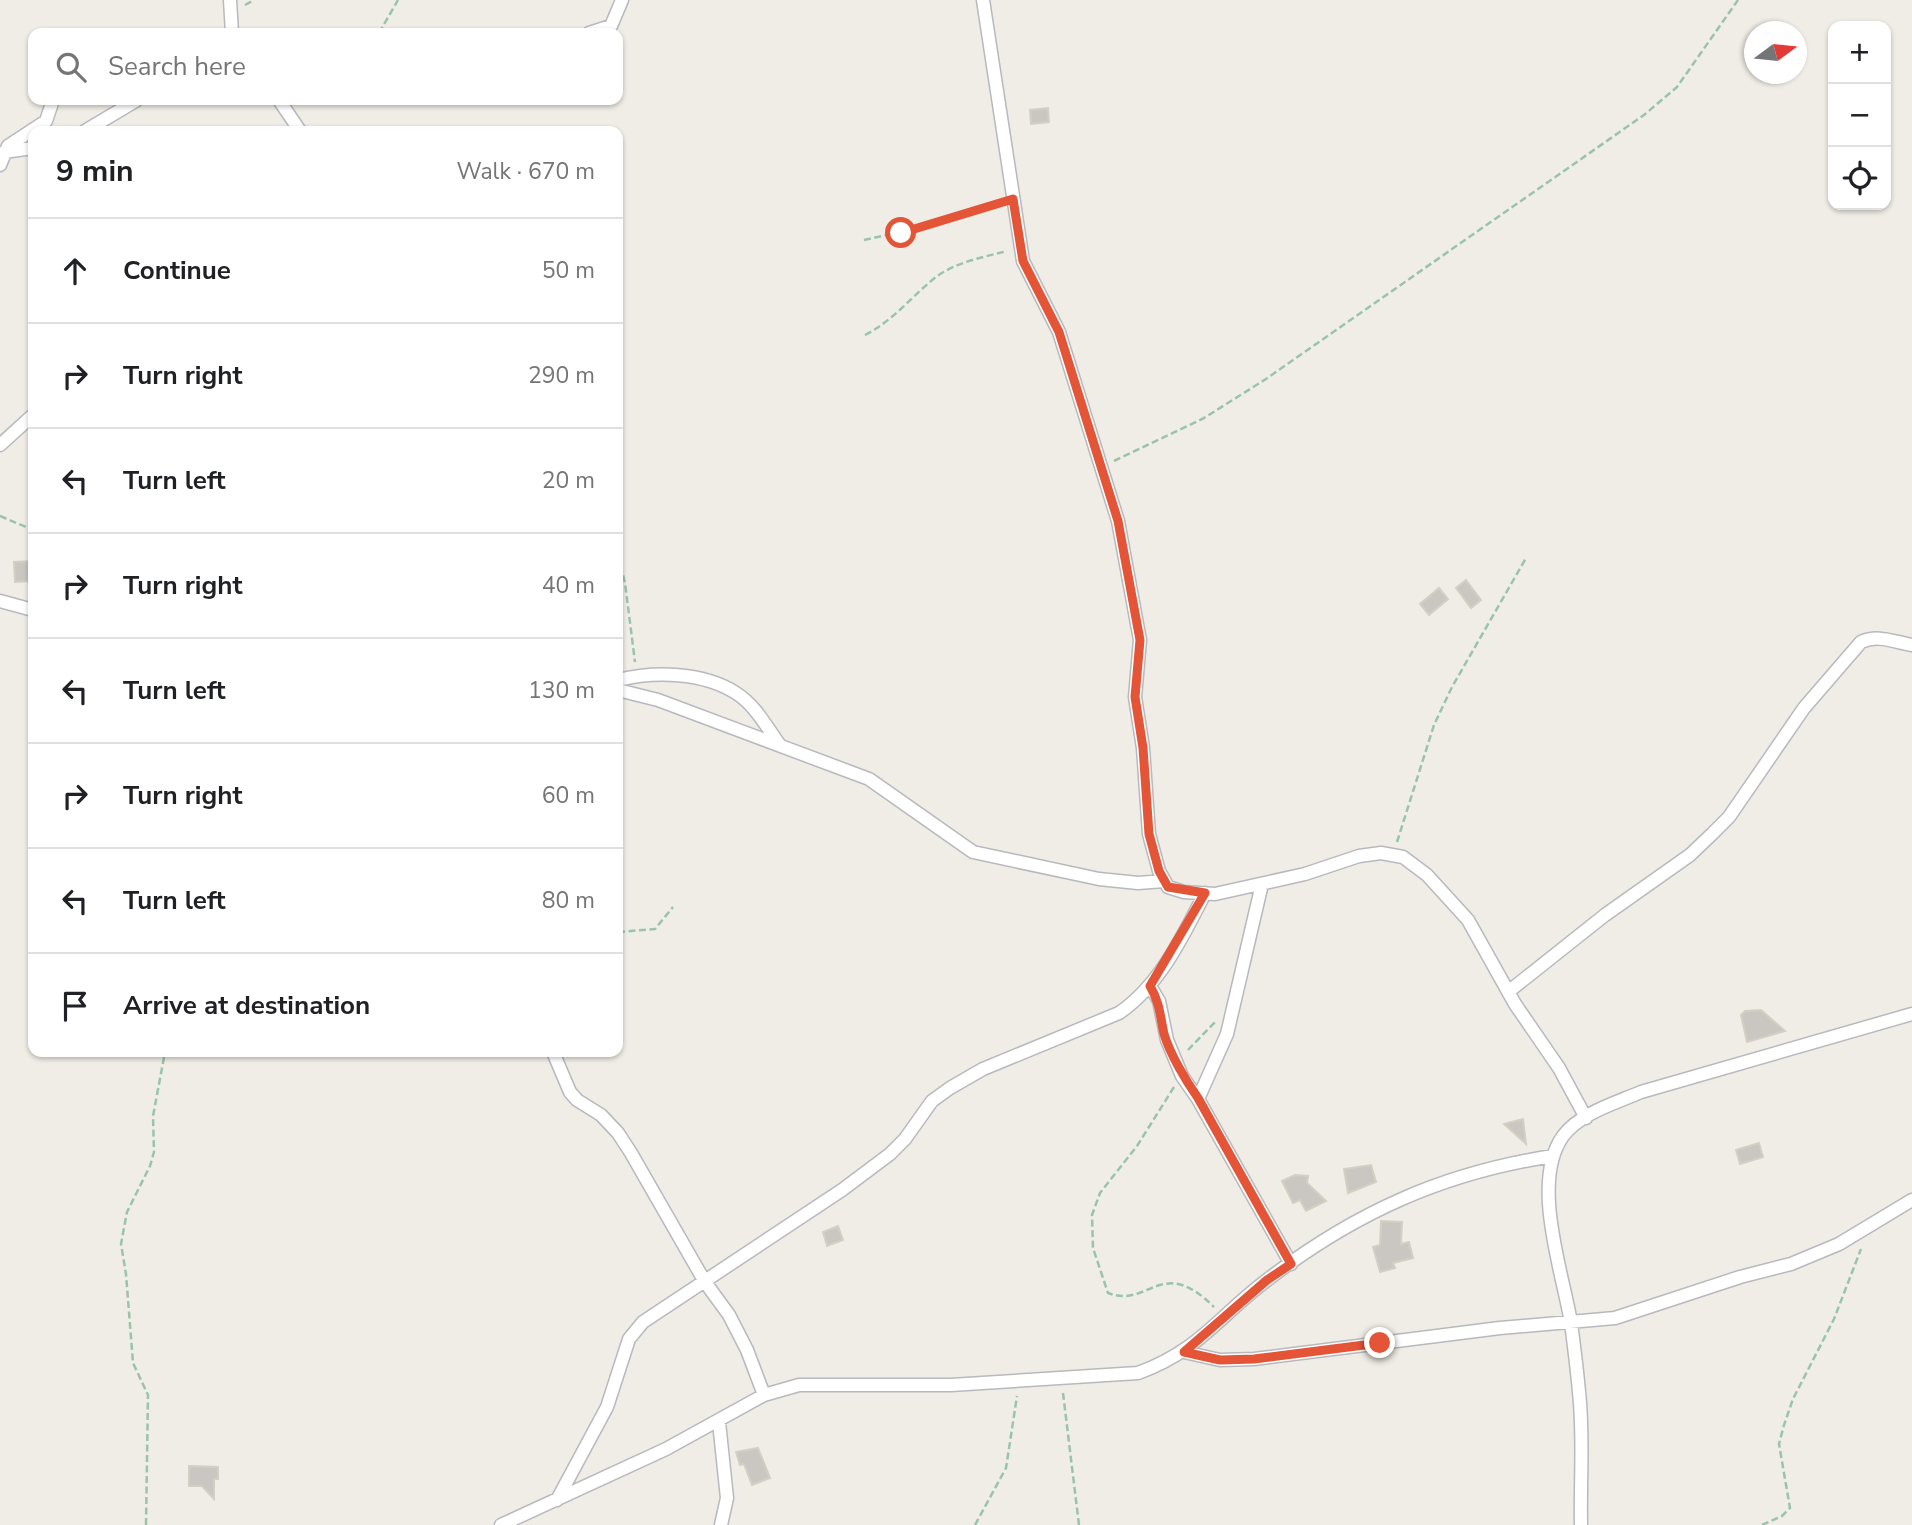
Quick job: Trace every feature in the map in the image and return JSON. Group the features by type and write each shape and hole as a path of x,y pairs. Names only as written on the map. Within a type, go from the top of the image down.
{"street":[{"path":"230,0 232,28"},
{"path":"605,28 611,26 622,0"},
{"path":"983,0 1023,261 1059,332 1118,521 1140,640 1135,697 1143,748 1149,834 1164,881 1168,887 1184,892 1205,893 1305,874 1359,856 1381,853 1403,857 1427,875 1468,920 1508,992 1559,1068 1586,1118"},
{"path":"38,126 46,121 51,105"},
{"path":"93,126 128,105"},
{"path":"282,105 297,126"},
{"path":"2,158 18,139 28,133"},
{"path":"2,158 28,150"},
{"path":"0,445 28,420"},
{"path":"0,601 28,609"},
{"path":"1508,992 1605,915 1690,855 1712,834 1729,817 1804,708 1861,642 1881,638 1912,645"},
{"path":"623,679 662,674 705,680 736,693 755,710 779,744"},
{"path":"623,691 658,700 869,779 973,852 1099,879 1138,883 1164,881"},
{"path":"1198,1098 1215,1066 1236,999 1262,884"},
{"path":"557,1500 607,1407 636,1328 842,1191 890,1154 905,1139 932,1101 950,1088 983,1069 1119,1013 1139,999 1150,986 1205,893"},
{"path":"1150,986 1159,1001 1164,1034 1182,1076 1198,1098 1291,1264"},
{"path":"1581,1525 1583,1443 1570,1321 1549,1195 1553,1156 1562,1137 1586,1118 1641,1093 1911,1017"},
{"path":"556,1057 577,1100 601,1115 618,1133 747,1350 764,1395"},
{"path":"501,1525 719,1422 764,1395 799,1385 951,1385 1138,1373 1168,1362 1184,1352 1267,1280 1374,1210 1446,1180 1507,1163 1553,1156"},
{"path":"1184,1352 1220,1360 1254,1359 1615,1318 1649,1309 1678,1296 1791,1264 1839,1244 1912,1200"},
{"path":"719,1422 727,1498 721,1525"}],"path":[{"path":"382,28 398,0"},
{"path":"1103,466 1204,418 1266,379 1644,115 1677,87 1738,0"},
{"path":"864,240 953,220 1013,199"},
{"path":"865,335 894,317 937,276 955,267 1021,247"},
{"path":"0,516 28,528"},
{"path":"1393,855 1434,725 1452,687 1526,558"},
{"path":"623,575 637,676"},
{"path":"623,932 655,929 673,907"},
{"path":"1175,1056 1193,1046 1236,999"},
{"path":"146,1525 148,1395 133,1363 127,1274 121,1244 127,1212 150,1167 154,1152 153,1116 164,1057"},
{"path":"1182,1076 1136,1146 1100,1193 1090,1230 1098,1268 1108,1293 1124,1295 1179,1283 1191,1286 1224,1317"},
{"path":"1762,1525 1782,1516 1790,1508 1780,1452 1782,1435 1793,1399 1834,1319 1867,1229"},
{"path":"1061,1380 1079,1525"},
{"path":"975,1525 1006,1468 1019,1382"}],"building":[{"path":"1048,108 1049,122 1031,124 1030,110"},
{"path":"28,561 28,581 15,582 14,562"},
{"path":"1466,580 1481,600 1471,608 1456,588"},
{"path":"1439,588 1448,599 1429,615 1420,604"},
{"path":"1761,1010 1785,1031 1747,1042 1741,1015 1745,1011"},
{"path":"1523,1119 1526,1144 1504,1124"},
{"path":"1759,1143 1763,1157 1740,1164 1736,1150"},
{"path":"1371,1165 1376,1182 1348,1193 1344,1169"},
{"path":"1295,1175 1308,1176 1307,1183 1326,1201 1306,1211 1300,1200 1293,1203 1282,1181"},
{"path":"1381,1221 1402,1222 1401,1244 1409,1242 1413,1258 1393,1263 1395,1268 1380,1272 1373,1247 1380,1245"},
{"path":"838,1226 843,1240 827,1246 823,1232"},
{"path":"758,1448 770,1478 752,1485 736,1452"},
{"path":"189,1466 218,1467 218,1479 214,1479 214,1499 202,1486 189,1486"}],"route":[{"path":"901,233 953,220 1013,199 1023,261 1059,332 1118,521 1140,640 1135,697 1143,748 1149,834 1159,871 1168,887 1184,892 1205,893 1189,925 1150,986 1159,1001 1164,1034 1182,1076 1198,1098 1291,1264 1267,1280 1184,1352 1220,1360 1254,1359 1380,1343"}]}
